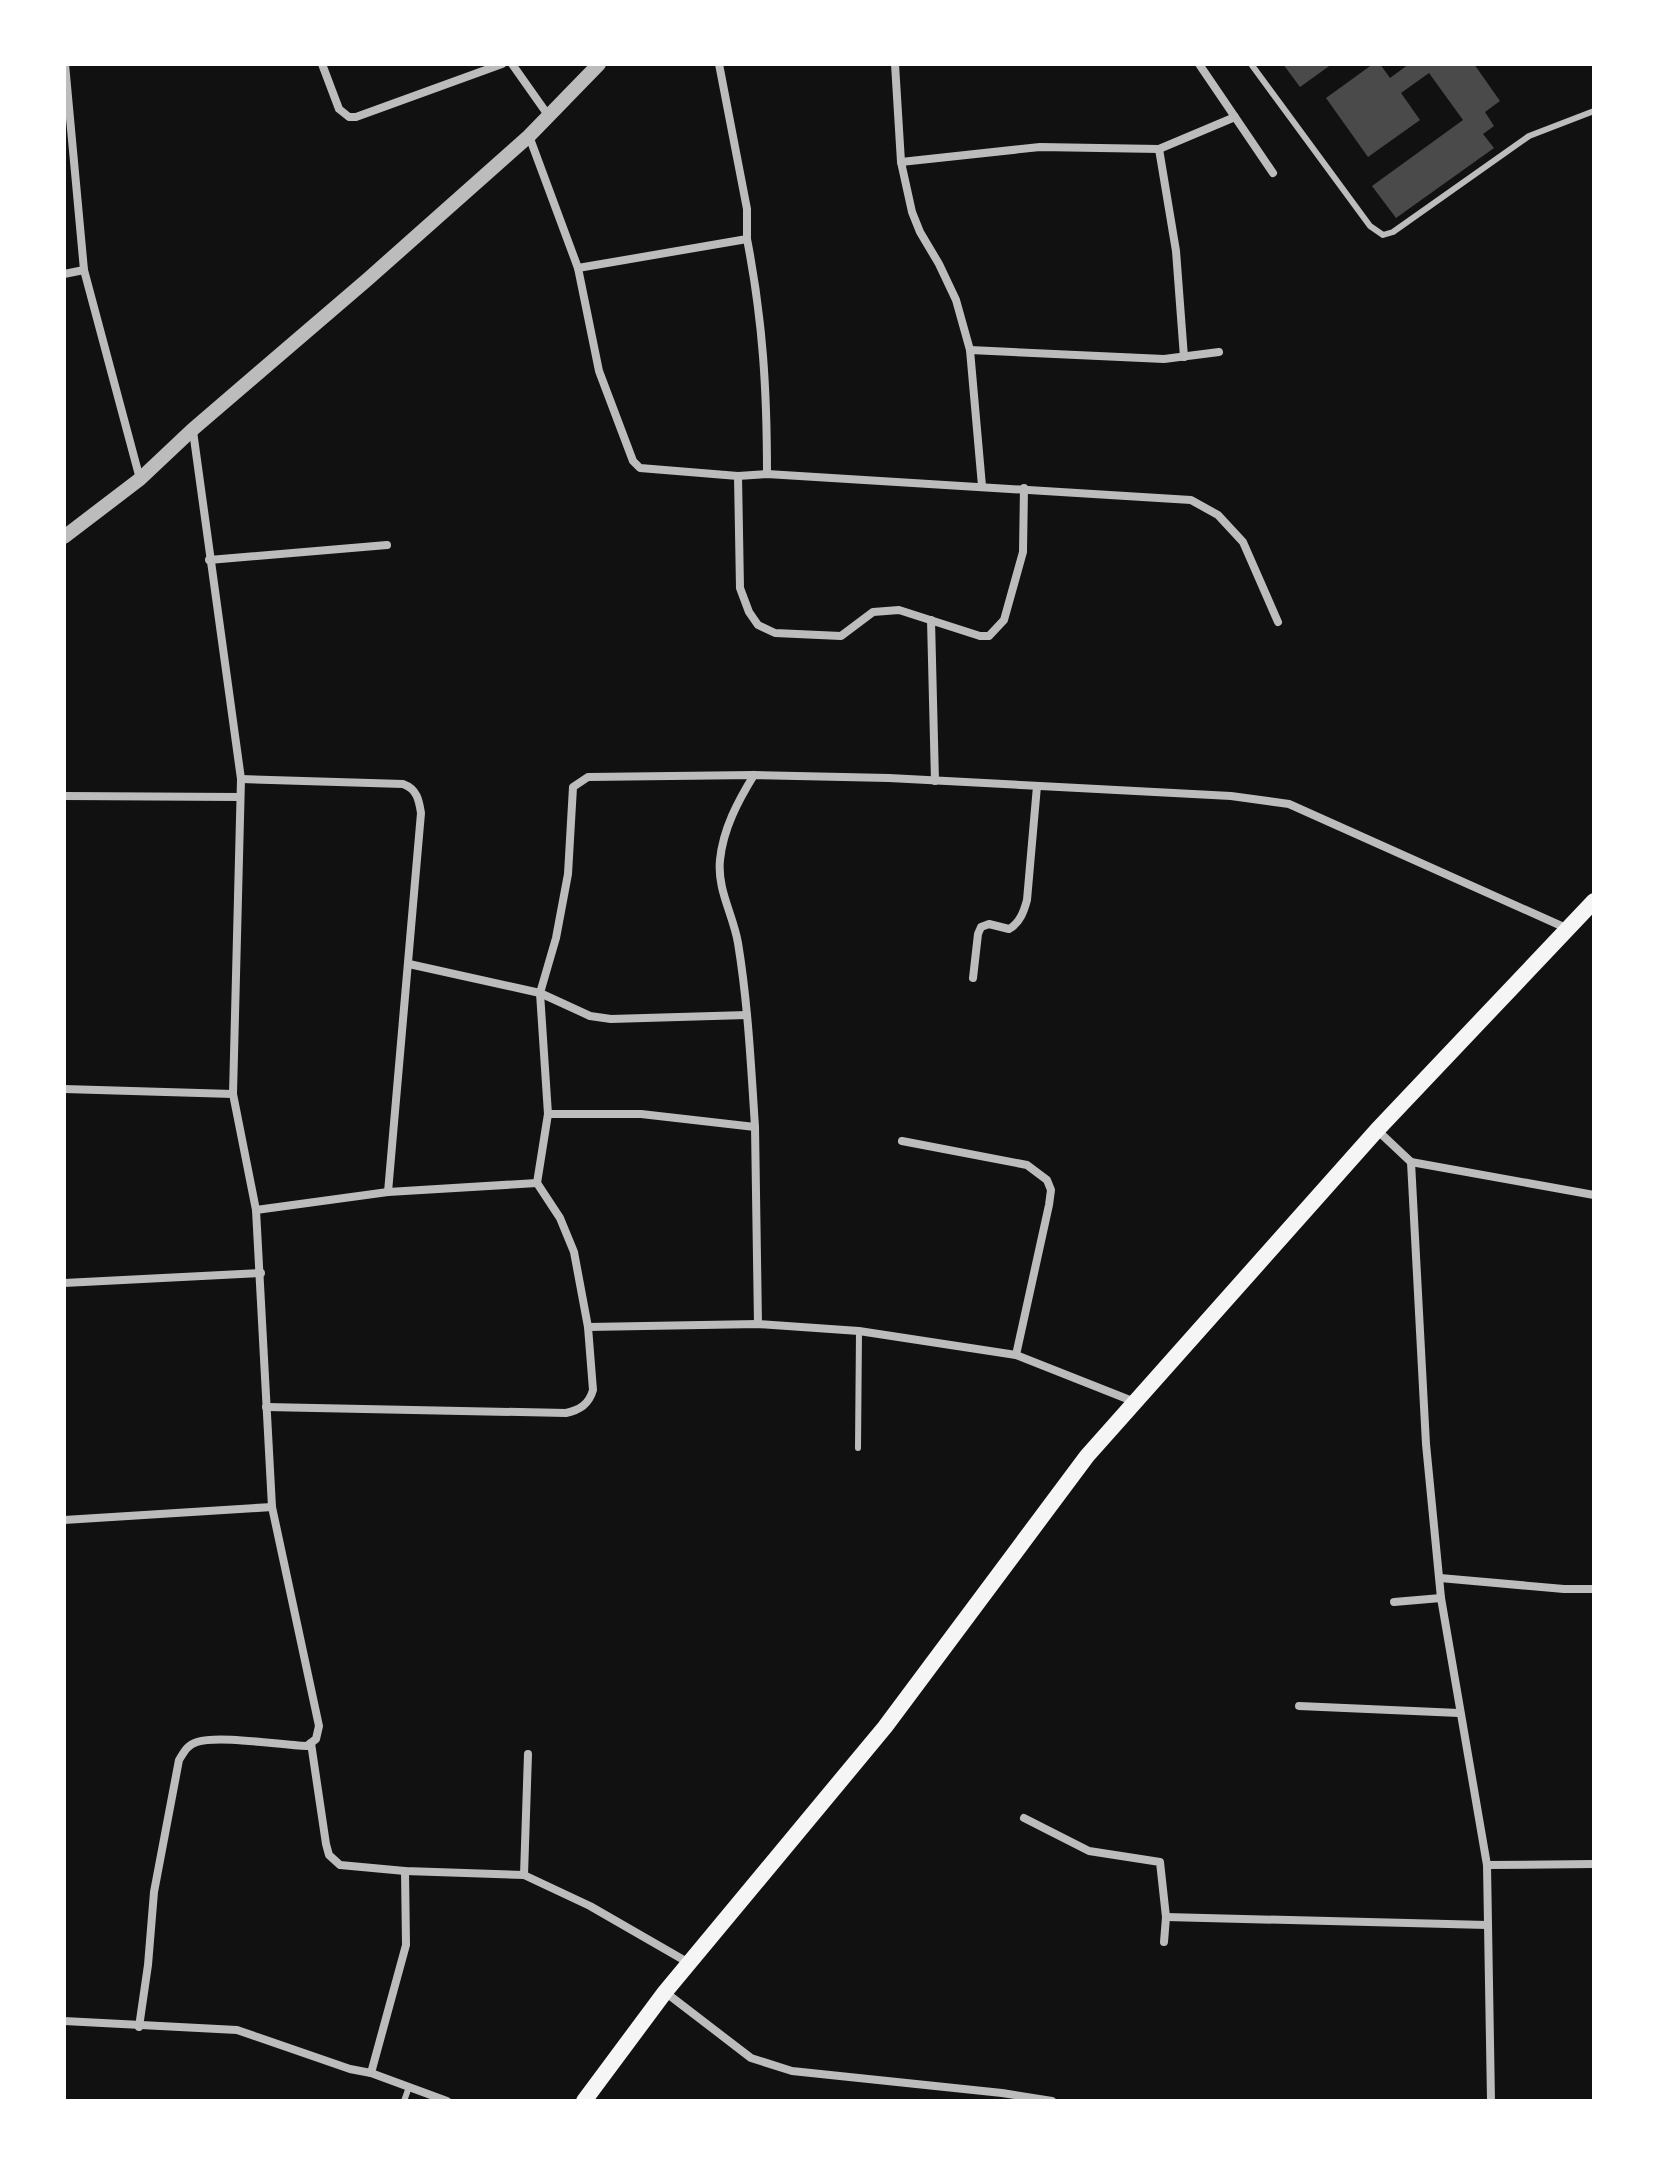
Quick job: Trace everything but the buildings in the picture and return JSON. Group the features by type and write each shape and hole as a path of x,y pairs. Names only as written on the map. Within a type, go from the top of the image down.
{"main road":[{"path":"584,2101 665,1992 885,1727 1087,1456 1377,1130 1594,901"}],"street":[{"path":"65,64 84,270 140,479"},
{"path":"322,64 339,109 349,117 502,64"},
{"path":"512,64 548,115"},
{"path":"64,537 140,479 192,430 368,279 529,136 599,64"},
{"path":"719,64 747,209 747,239 759,301 766,374 767,474"},
{"path":"895,64 901,162 912,212 956,300 970,350 982,486"},
{"path":"1199,64 1273,173"},
{"path":"901,162 1040,147 1159,149 1235,117"},
{"path":"529,136 578,268 599,371 633,461 640,468 1191,500 1218,515 1243,542 1278,622"},
{"path":"1159,149 1176,251 1184,357"},
{"path":"578,268 747,239"},
{"path":"64,274 84,270"},
{"path":"970,350 1164,359 1219,352"},
{"path":"192,430 241,779 233,1094 256,1210 272,1507 318,1715 318,1732 311,1743 326,1844 333,1860 346,1868 524,1875 590,1906 689,1963"},
{"path":"738,476 740,588 749,612 758,625 775,633 841,636 873,612 899,610 980,636 989,636 1004,620 1024,545 1024,488"},
{"path":"209,560 387,545"},
{"path":"931,620 935,781"},
{"path":"754,775 736,804 720,860 722,894 737,936 747,1015 755,1127 758,1324"},
{"path":"266,1407 559,1413 576,1411 586,1403 593,1390 588,1327 574,1252 560,1218 537,1183 548,1114 540,993 556,938 568,874 573,787 588,777 754,775 935,781 1231,796 1289,804 1566,928"},
{"path":"241,779 403,784 410,786 419,798 421,813 388,1192"},
{"path":"973,978 981,927 989,924 1009,929 1017,923 1027,900 1037,786"},
{"path":"64,796 240,797"},
{"path":"409,964 540,993 590,1016 611,1019 747,1015"},
{"path":"64,1089 233,1094"},
{"path":"548,1114 641,1114 755,1127"},
{"path":"1377,1130 1411,1162 1594,1195"},
{"path":"902,1141 1027,1165 1047,1180 1051,1190 1049,1205 1016,1355"},
{"path":"1411,1162 1426,1444 1441,1598 1487,1865 1491,2101"},
{"path":"256,1210 388,1192 537,1183"},
{"path":"64,1283 261,1273"},
{"path":"588,1327 758,1324 859,1331 1016,1355 1135,1402"},
{"path":"64,1520 272,1507"},
{"path":"1440,1578 1594,1589"},
{"path":"1394,1602 1441,1598"},
{"path":"1299,1706 1459,1713"},
{"path":"139,2027 154,1892 179,1760 185,1749 194,1742 210,1740 311,1743"},
{"path":"524,1875 528,1754"},
{"path":"1024,1818 1089,1851 1160,1862 1166,1917 1164,1942"},
{"path":"1487,1865 1594,1864"},
{"path":"371,2073 406,1945 405,1871"},
{"path":"1166,1917 1487,1925"},
{"path":"665,1992 751,2058 776,2067 1050,2101"},
{"path":"64,2021 237,2030 447,2101"}],"lane":[{"path":"1251,64 1370,226 1383,235 1393,232 1529,136 1594,111"},
{"path":"858,1448 859,1331"},
{"path":"404,2101 409,2087"}]}
